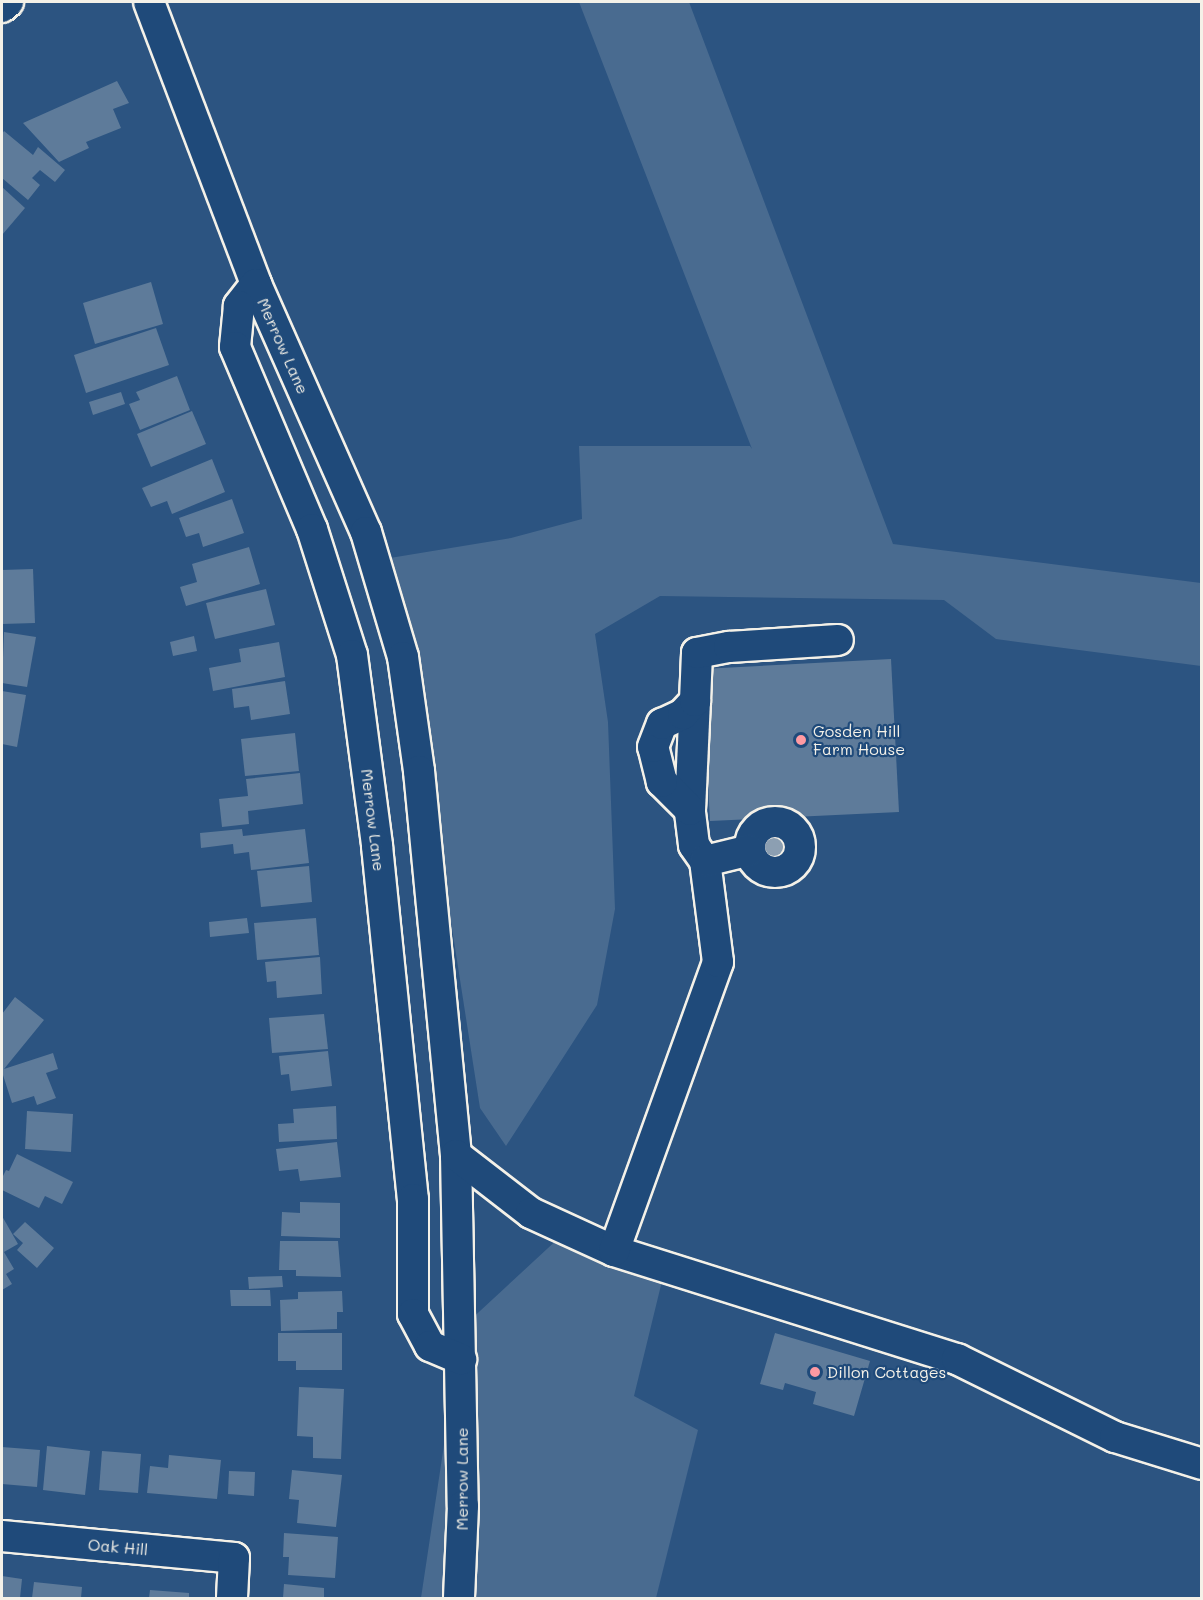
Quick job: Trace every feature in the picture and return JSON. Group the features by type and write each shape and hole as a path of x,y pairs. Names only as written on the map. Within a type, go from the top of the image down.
{"street":[{"path":"2,7 8,2"},
{"name":"Merrow Lane","path":"149,2 256,284 366,532 403,657 419,771 456,1155 463,1506 459,1599"},
{"name":"Merrow Lane","path":"256,284 239,306 235,347 312,529 352,655 377,846 413,1198 413,1314 430,1346 461,1359"},
{"path":"614,1251 718,962 705,861 694,844 690,810 697,653 729,646 838,640"},
{"path":"690,810 662,782 653,747 662,724 683,714 695,701"},
{"path":"705,861 750,850"},
{"path":"456,1155 531,1213 614,1251 957,1359 1115,1437 1202,1464"},
{"name":"Oak Hill","path":"2,1536 234,1558 232,1599"}],"shaded area":[{"path":"579,2 689,2 893,544 1201,583 1201,666 996,639 944,600 660,596 595,634 608,722 615,909 597,1005 506,1146 480,1108 444,877 417,649 390,558 511,538 582,519 579,446 750,446 752,449"},
{"path":"561,1236 662,1281 634,1396 698,1430 656,1598 421,1598 451,1398 467,1323"}],"building":[{"path":"117,81 129,103 113,109 121,128 86,142 89,148 59,162 23,123"},
{"path":"4,131 33,155 38,147 65,170 55,182 40,170 32,178 40,185 28,200 2,178 2,134"},
{"path":"2,187 25,208 2,235"},
{"path":"151,282 163,324 95,344 83,303"},
{"path":"156,328 169,365 86,393 74,355"},
{"path":"177,376 190,410 140,430 129,404 140,400 136,392"},
{"path":"121,392 125,404 93,415 89,402"},
{"path":"192,411 206,444 151,467 137,434"},
{"path":"212,459 225,492 172,514 167,501 151,507 142,488"},
{"path":"232,499 244,533 203,547 199,533 186,537 179,518"},
{"path":"249,547 260,584 186,606 180,587 197,582 192,564"},
{"path":"33,569 35,623 2,624 2,570"},
{"path":"266,589 275,625 215,639 206,603"},
{"path":"4,632 36,637 27,687 2,683"},
{"path":"194,636 197,651 173,656 170,642"},
{"path":"279,642 285,677 213,691 209,668 241,662 239,649"},
{"name":"Gosden Hill Farm House","path":"891,659 899,812 710,821 702,669"},
{"path":"285,681 290,714 251,720 249,706 234,708 232,689"},
{"path":"2,691 26,695 17,747 2,744"},
{"path":"295,733 299,771 245,776 241,739"},
{"path":"300,773 303,804 248,811 249,824 222,827 219,799 248,796 246,779"},
{"path":"242,829 243,836 305,829 309,863 251,870 249,852 234,854 233,844 201,848 200,833"},
{"path":"309,866 312,902 261,907 257,871"},
{"path":"247,918 249,933 210,937 209,922"},
{"path":"316,918 319,955 257,960 254,923"},
{"path":"320,957 322,994 277,998 276,981 267,982 265,962"},
{"path":"15,997 44,1020 4,1069 53,1053 58,1069 46,1073 56,1098 37,1105 34,1096 12,1103 2,1072 2,1014"},
{"path":"324,1014 328,1049 272,1053 269,1018"},
{"path":"328,1051 332,1086 291,1091 289,1074 281,1075 279,1056"},
{"path":"336,1106 337,1139 279,1142 278,1124 294,1123 293,1109"},
{"path":"27,1111 73,1114 71,1152 25,1149"},
{"path":"337,1142 341,1177 300,1181 298,1169 279,1171 276,1149"},
{"path":"17,1154 73,1182 62,1204 45,1196 39,1208 2,1190 2,1178 6,1170 9,1171"},
{"path":"300,1202 340,1203 340,1238 281,1236 282,1212 300,1213"},
{"path":"2,1216 18,1244 4,1252 14,1269 6,1274 12,1284 2,1290"},
{"path":"25,1222 54,1248 37,1268 17,1250 23,1243 13,1234"},
{"path":"280,1241 338,1241 341,1277 296,1276 296,1270 279,1270"},
{"path":"282,1276 283,1287 249,1289 248,1277"},
{"path":"230,1290 270,1290 271,1306 231,1306"},
{"path":"342,1291 343,1312 337,1312 337,1329 281,1331 280,1300 298,1299 298,1292"},
{"path":"278,1333 342,1333 342,1370 296,1370 296,1361 278,1361"},
{"name":"Dillon Cottages","path":"775,1333 870,1361 854,1416 813,1404 816,1392 785,1383 783,1390 760,1384"},
{"path":"299,1387 344,1389 341,1459 313,1458 313,1437 297,1436"},
{"path":"47,1446 90,1451 85,1495 43,1490"},
{"path":"2,1447 40,1450 37,1487 2,1484"},
{"path":"102,1451 141,1454 138,1493 99,1490"},
{"path":"169,1455 221,1460 217,1499 147,1493 150,1466 168,1468"},
{"path":"292,1470 342,1475 336,1527 297,1523 299,1500 289,1499"},
{"path":"229,1471 255,1472 254,1496 228,1494"},
{"path":"284,1533 338,1537 335,1578 288,1575 289,1557 283,1557"},
{"path":"2,1576 22,1579 20,1598 2,1598"},
{"path":"34,1582 82,1587 81,1598 32,1598"},
{"path":"284,1584 324,1588 324,1598 283,1598"},
{"path":"150,1590 189,1593 189,1598 149,1598"}],"place":[{"name":"Gosden Hill Farm House","path":"801,740"},
{"name":"Dillon Cottages","path":"815,1372"}]}
